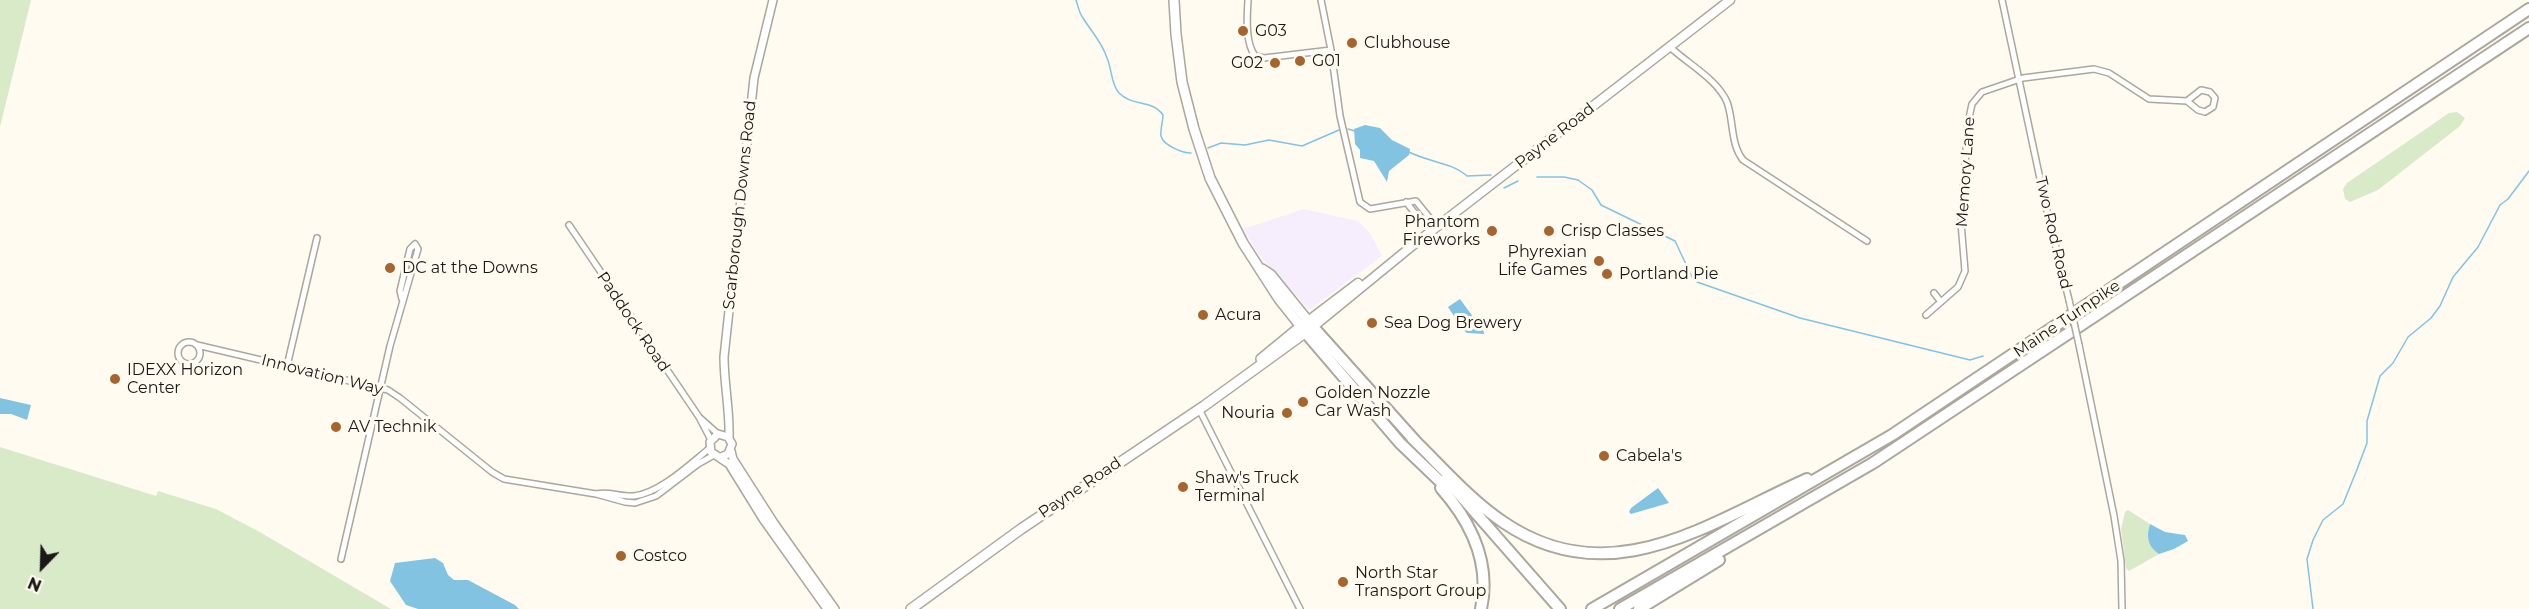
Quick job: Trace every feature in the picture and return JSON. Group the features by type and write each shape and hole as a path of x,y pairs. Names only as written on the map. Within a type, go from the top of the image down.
{"highway":[{"name":"Maine Turnpike","path":"1592,609 1862,454 2529,9"},
{"name":"Maine Turnpike","path":"1620,609 1873,463 1935,424 2529,28"},
{"path":"1307,326 1412,438 1558,609"},
{"path":"1307,326 1400,443 1447,495 1474,535 1483,570 1480,609"},
{"path":"1412,438 1484,507 1510,526 1551,545 1605,554 1645,550 1673,541 1862,454"},
{"path":"1400,443 1451,492 1558,609"},
{"path":"1639,609 1749,542 1759,529"}],"main road":[{"path":"1174,0 1180,66 1199,147 1223,207 1243,243 1262,269 1271,275 1307,326"},
{"name":"Payne Road","path":"911,609 1030,522 1280,353 1307,326 1730,0"}],"street":[{"name":"Scarborough Downs Road","path":"730,451 732,444 723,435 727,412 724,357 757,63 773,0"},
{"path":"1248,0 1247,19 1250,46 1255,56 1264,58 1331,50"},
{"path":"1322,0 1340,116 1360,202 1370,209 1414,200 1420,204 1433,229"},
{"name":"Two Rod Road","path":"2002,0 2079,345 2114,516 2121,561 2122,609"},
{"path":"1670,47 1724,96 1736,147 1743,160 1867,242"},
{"name":"Memory Lane","path":"1926,315 1958,287 1965,271 1961,223 1970,110 1976,98 1986,90 2019,79 2097,69 2109,73 2149,99 2187,101"},
{"path":"2205,89 2212,93 2215,102 2211,110 2203,112 2187,101 2198,91 2205,89"},
{"path":"1406,202 1433,229"},
{"name":"Paddock Road","path":"569,225 699,417 710,444"},
{"path":"287,366 317,238"},
{"path":"341,559 380,388 402,300 407,292 418,249 415,244 410,249 400,291 402,300"},
{"path":"1934,293 1941,302"},
{"path":"190,341 197,345 201,353 197,361 189,364 181,360 178,354 181,345 190,341"},
{"name":"Innovation Way","path":"197,345 380,388 396,395 492,472 504,479 596,494 631,503 649,499 718,456"},
{"path":"1199,409 1300,609"},
{"name":"Paddock Road","path":"699,417 723,435"},
{"path":"723,435 710,444 718,456 729,464 763,519 827,609"},
{"name":"Innovation Way","path":"596,494 631,496 646,493 677,474 710,444"},
{"path":"718,456 730,451 774,523 835,609"}],"shaded area":[{"path":"1304,209 1358,221 1370,233 1382,256 1309,310 1258,254 1243,229"}],"green space":[{"path":"0,0 31,0 0,127"},
{"path":"2457,112 2465,118 2460,126 2378,190 2350,202 2345,199 2343,189 2347,183 2449,113"},
{"path":"0,447 156,496 158,491 216,509 391,609 0,609"},
{"path":"2128,510 2150,524 2148,540 2159,554 2129,571 2126,568 2121,529 2125,512"}],"water":[{"path":"1365,125 1380,128 1392,140 1410,149 1409,155 1389,171 1387,182 1374,161 1360,158 1360,150 1355,144 1354,129"},
{"path":"1460,299 1484,334 1467,333 1463,330 1448,307"},
{"path":"0,398 31,405 27,420 11,414 0,414"},
{"path":"1658,488 1669,503 1631,514 1629,512 1631,508"},
{"path":"2150,524 2165,532 2185,535 2188,541 2159,554 2148,540"},
{"path":"435,558 443,563 448,575 454,580 468,580 519,609 418,609 406,605 390,581 395,563"}],"waterway":[{"path":"1076,0 1082,16 1105,52 1116,90 1130,100 1159,110 1163,115 1162,139 1173,148 1191,153"},
{"path":"1348,129 1355,131"},
{"path":"1208,148 1221,143 1245,145 1269,140 1302,146 1339,130"},
{"path":"1409,152 1447,165 1467,176 1491,175"},
{"path":"2313,609 2307,559 2323,520 2343,504 2356,472 2367,443 2367,421 2380,376 2393,363 2408,337 2431,318 2440,306 2453,277 2478,247 2500,205 2508,199 2529,171"},
{"path":"1537,177 1564,177 1578,180 1592,190 1601,205 1675,241 1692,277 1697,282 1800,318 1970,360 1983,356"},
{"path":"1504,188 1518,181"}],"place":[{"name":"G03","path":"1243,31"},
{"name":"Clubhouse","path":"1352,43"},
{"name":"G01","path":"1300,61"},
{"name":"G02","path":"1275,63"},
{"name":"Phantom Fireworks","path":"1492,231"},
{"name":"Crisp Classes","path":"1549,231"},
{"name":"Phyrexian Life Games","path":"1599,261"},
{"name":"DC at the Downs","path":"390,268"},
{"name":"Portland Pie","path":"1607,274"},
{"name":"Acura","path":"1203,315"},
{"name":"Sea Dog Brewery","path":"1372,323"},
{"name":"IDEXX Horizon Center","path":"115,379"},
{"name":"Golden Nozzle Car Wash","path":"1303,402"},
{"name":"Nouria","path":"1287,413"},
{"name":"AV Technik","path":"336,427"},
{"name":"Cabela's","path":"1604,456"},
{"name":"Shaw's Truck Terminal","path":"1183,487"},
{"name":"Costco","path":"621,556"},
{"name":"North Star Transport Group","path":"1343,582"}]}
